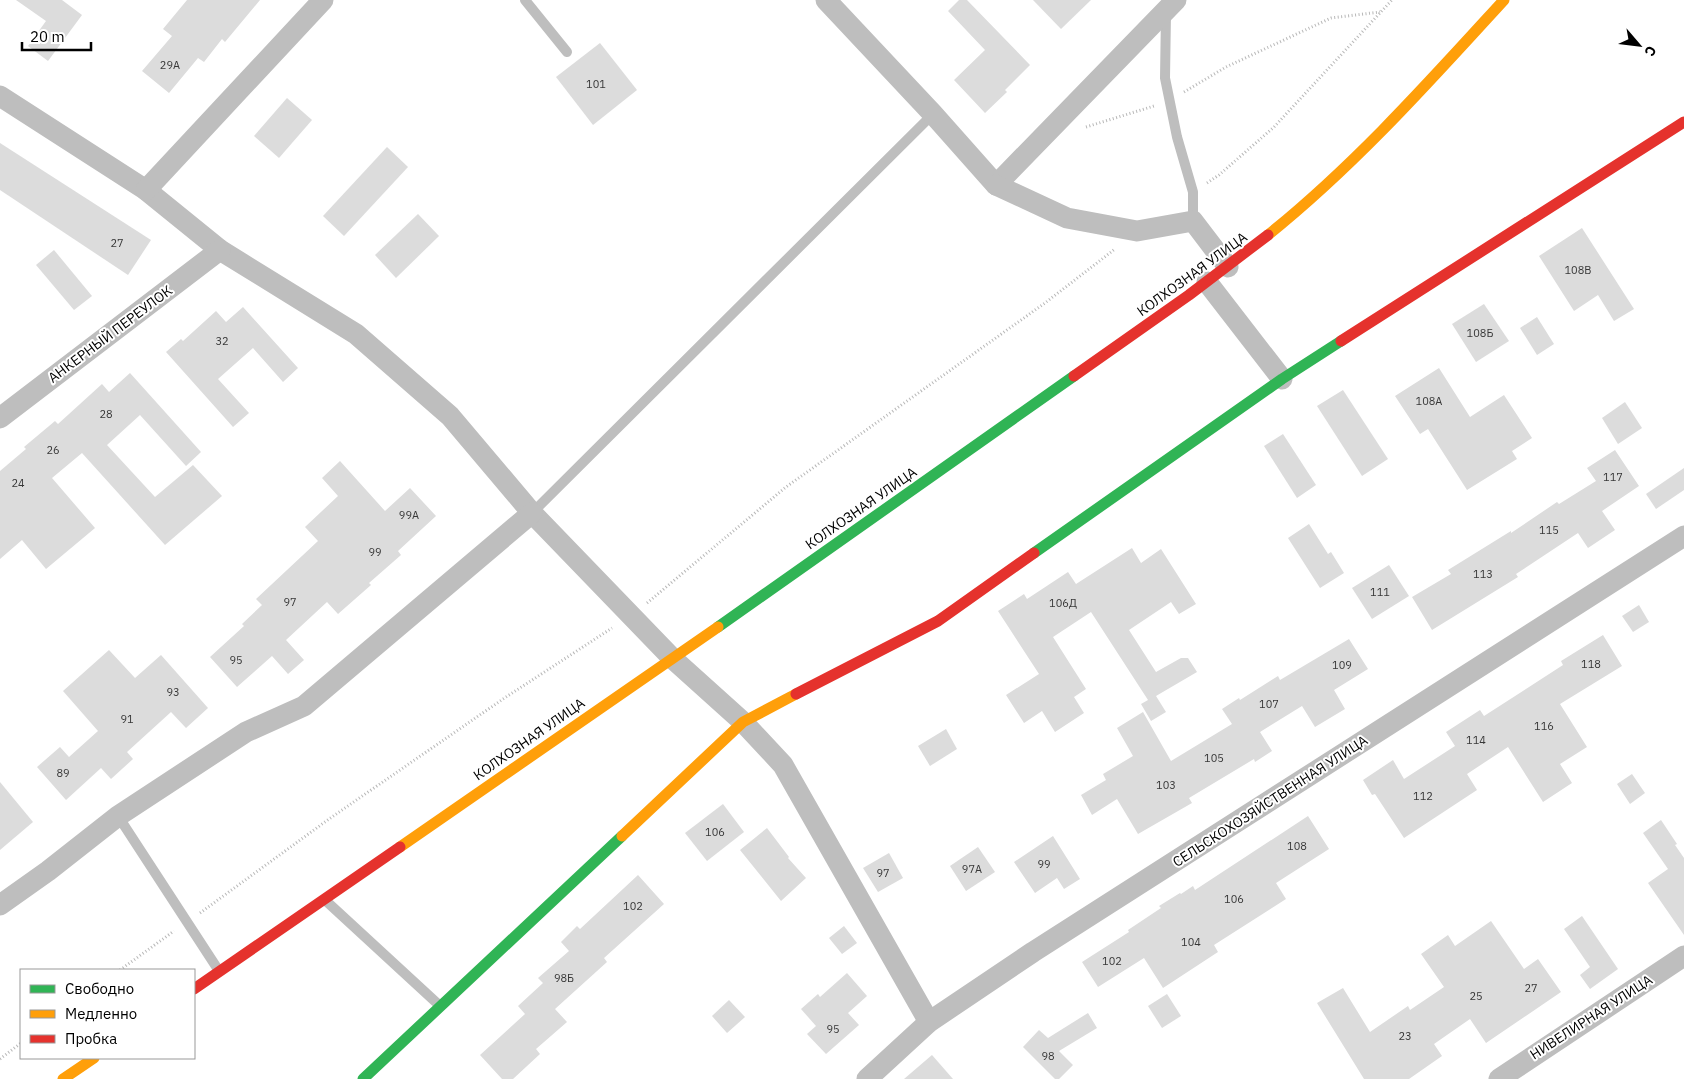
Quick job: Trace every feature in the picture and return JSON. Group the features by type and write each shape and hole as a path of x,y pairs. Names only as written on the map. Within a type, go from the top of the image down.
{"main road":[{"name":"КОЛХОЗНАЯ УЛИЦА","path":"195,988 673,659 1256,246 1310,201 1375,139 1504,0"},
{"path":"363,1079 743,722 938,621 1282,379 1684,122"},
{"path":"63,1079 93,1059"}],"street":[{"path":"146,190 323,0"},
{"path":"826,0 933,114 996,186 1067,218 1137,231 1192,221 1228,267"},
{"path":"996,186 1171,5"},
{"path":"0,96 146,190 220,250 356,334 450,416 532,513 673,659 743,722 783,765 929,1022"},
{"name":"АНКЕРНЫЙ ПЕРЕУЛОК","path":"0,418 220,250"},
{"path":"1207,282 1282,379"},
{"path":"0,905 48,871 118,816 246,732 304,706 532,513"},
{"name":"СЕЛЬСКОХОЗЯЙСТВЕННАЯ УЛИЦА","path":"867,1079 929,1022 1033,952 1684,536"},
{"name":"НИВЕЛИРНАЯ УЛИЦА","path":"1499,1079 1684,956"}],"lane":[{"path":"525,0 567,52"},
{"path":"1171,5 1165,78 1177,137 1193,192 1192,221"},
{"path":"532,513 933,114"},
{"path":"118,816 219,971"},
{"path":"324,899 440,1007"}],"path":[{"path":"1193,192 1219,175 1274,128 1392,0"},
{"path":"1077,129 1170,101 1226,67 1332,18 1381,12"},
{"path":"121,969 329,819 502,699 631,616 786,487 1045,302 1137,231"},
{"path":"0,1059 20,1045"}],"building":[{"path":"16,0 62,0 82,15 48,61 28,46 46,21"},
{"path":"187,0 260,0 225,42 222,39 204,62 198,58 169,93 142,71 172,36 163,29"},
{"path":"959,0 967,0 1030,65 1005,90 1007,92 985,113 954,80 985,50 948,11"},
{"path":"1033,0 1091,0 1061,29"},
{"path":"600,43 637,90 593,125 556,77"},
{"path":"287,98 312,120 279,158 254,136"},
{"path":"0,143 151,240 128,275 0,190"},
{"path":"387,147 408,167 344,236 323,216"},
{"path":"418,214 439,236 396,278 375,255"},
{"path":"1582,228 1634,309 1614,321 1598,295 1574,311 1539,256"},
{"path":"54,250 92,296 74,310 36,265"},
{"path":"1484,304 1509,341 1476,362 1452,324"},
{"path":"243,307 298,368 283,382 253,348 218,379 249,413 233,427 166,352 181,339 183,341 216,311 226,322"},
{"path":"1537,317 1554,344 1537,355 1520,328"},
{"path":"1439,368 1470,417 1504,395 1532,438 1512,451 1517,459 1467,490 1428,429 1420,434 1395,396"},
{"path":"130,373 201,452 186,466 140,415 107,445 155,497 193,465 222,496 165,545 82,453 52,478 95,528 46,569 22,540 0,559 0,471 26,449 24,447 55,421 58,424 102,384 109,392"},
{"path":"1343,390 1388,459 1362,476 1317,406"},
{"path":"1625,402 1642,428 1618,444 1602,418"},
{"path":"1283,434 1316,485 1297,498 1264,446"},
{"path":"1615,450 1639,486 1602,511 1615,530 1588,548 1578,533 1516,574 1518,577 1432,630 1412,597 1451,574 1448,570 1511,531 1511,533 1557,502 1559,504 1596,481 1587,468"},
{"path":"340,461 385,511 410,488 436,516 398,551 401,555 369,583 371,585 338,614 327,602 286,640 304,660 288,674 272,656 237,687 210,657 244,626 242,624 262,605 256,599 318,541 305,527 338,496 322,478"},
{"path":"1684,468 1684,490 1656,509 1646,494"},
{"path":"1309,524 1328,554 1331,552 1344,573 1320,588 1288,538"},
{"path":"1132,548 1141,563 1161,549 1196,604 1179,614 1171,602 1129,630 1156,672 1181,658 1188,658 1197,672 1156,696 1166,712 1151,721 1141,704 1148,700 1091,612 1053,637 1086,689 1074,697 1084,713 1055,732 1042,711 1024,723 1006,695 1039,674 998,611 1024,594 1027,599 1068,572 1076,584"},
{"path":"1389,565 1409,596 1372,619 1352,588"},
{"path":"1639,605 1649,622 1633,632 1622,616"},
{"path":"1603,635 1622,666 1560,704 1587,747 1560,764 1572,783 1543,802 1508,747 1467,774 1477,790 1404,838 1375,794 1372,795 1363,780 1393,760 1404,779 1455,746 1446,732 1480,710 1484,716 1563,665 1561,661"},
{"path":"1349,639 1368,669 1334,690 1345,709 1315,727 1302,706 1260,732 1272,751 1255,762 1254,759 1189,798 1192,803 1138,834 1117,799 1092,815 1081,795 1106,780 1103,774 1133,756 1117,728 1143,712 1171,761 1232,724 1222,709 1278,676 1280,680"},
{"path":"109,650 135,678 161,655 208,708 186,728 171,712 127,752 133,759 111,779 101,768 66,800 37,767 60,747 69,757 98,731 63,691"},
{"path":"946,729 957,749 930,766 918,746"},
{"path":"1632,774 1645,793 1630,804 1617,784"},
{"path":"0,782 33,822 0,850"},
{"path":"723,804 744,832 707,861 685,833"},
{"path":"1308,816 1329,849 1276,883 1286,899 1214,945 1218,952 1163,988 1144,958 1098,987 1082,962 1129,932 1128,930 1161,908 1159,906 1193,886 1195,890"},
{"path":"1661,820 1684,858 1684,935 1648,883 1668,869 1643,833"},
{"path":"767,828 788,858 806,878 781,901 740,850"},
{"path":"1053,836 1080,879 1064,889 1057,878 1035,893 1014,862"},
{"path":"978,847 995,872 966,891 950,866"},
{"path":"889,853 903,878 878,892 863,868"},
{"path":"638,875 664,904 604,958 607,962 555,1009 567,1022 536,1049 540,1054 513,1079 502,1079 480,1055 525,1014 518,1006 543,983 538,978 569,951 561,942 577,926 580,929"},
{"path":"1582,916 1618,969 1590,989 1580,975 1590,967 1564,929"},
{"path":"1491,921 1524,969 1538,959 1561,992 1486,1043 1470,1019 1434,1044 1442,1056 1409,1079 1364,1079 1317,1003 1343,988 1370,1032 1408,1006 1410,1010 1444,987 1421,954 1448,935 1455,946"},
{"path":"844,926 857,943 842,954 829,938"},
{"path":"847,973 867,996 848,1013 859,1025 826,1054 807,1034 816,1026 801,1009 818,994 820,997"},
{"path":"1167,994 1181,1016 1162,1028 1148,1006"},
{"path":"729,1000 745,1017 727,1033 712,1016"},
{"path":"1088,1013 1097,1028 1059,1051 1073,1065 1059,1079 1055,1079 1023,1047 1039,1030 1048,1038"},
{"path":"932,1055 953,1079 904,1079"}],"traffic: fast":[{"path":"1034,553 1282,379 1341,341"},
{"path":"718,627 1074,376"},
{"path":"363,1079 622,836"}],"traffic: slow":[{"path":"1268,235 1361,152 1504,0"},
{"path":"400,847 718,627"},
{"path":"622,836 743,722 796,694"},
{"path":"63,1079 93,1059"}],"traffic: jam":[{"path":"1341,341 1684,122"},
{"path":"1074,376 1189,295 1268,235"},
{"path":"796,694 938,621 1034,553"},
{"path":"195,988 400,847"}]}
